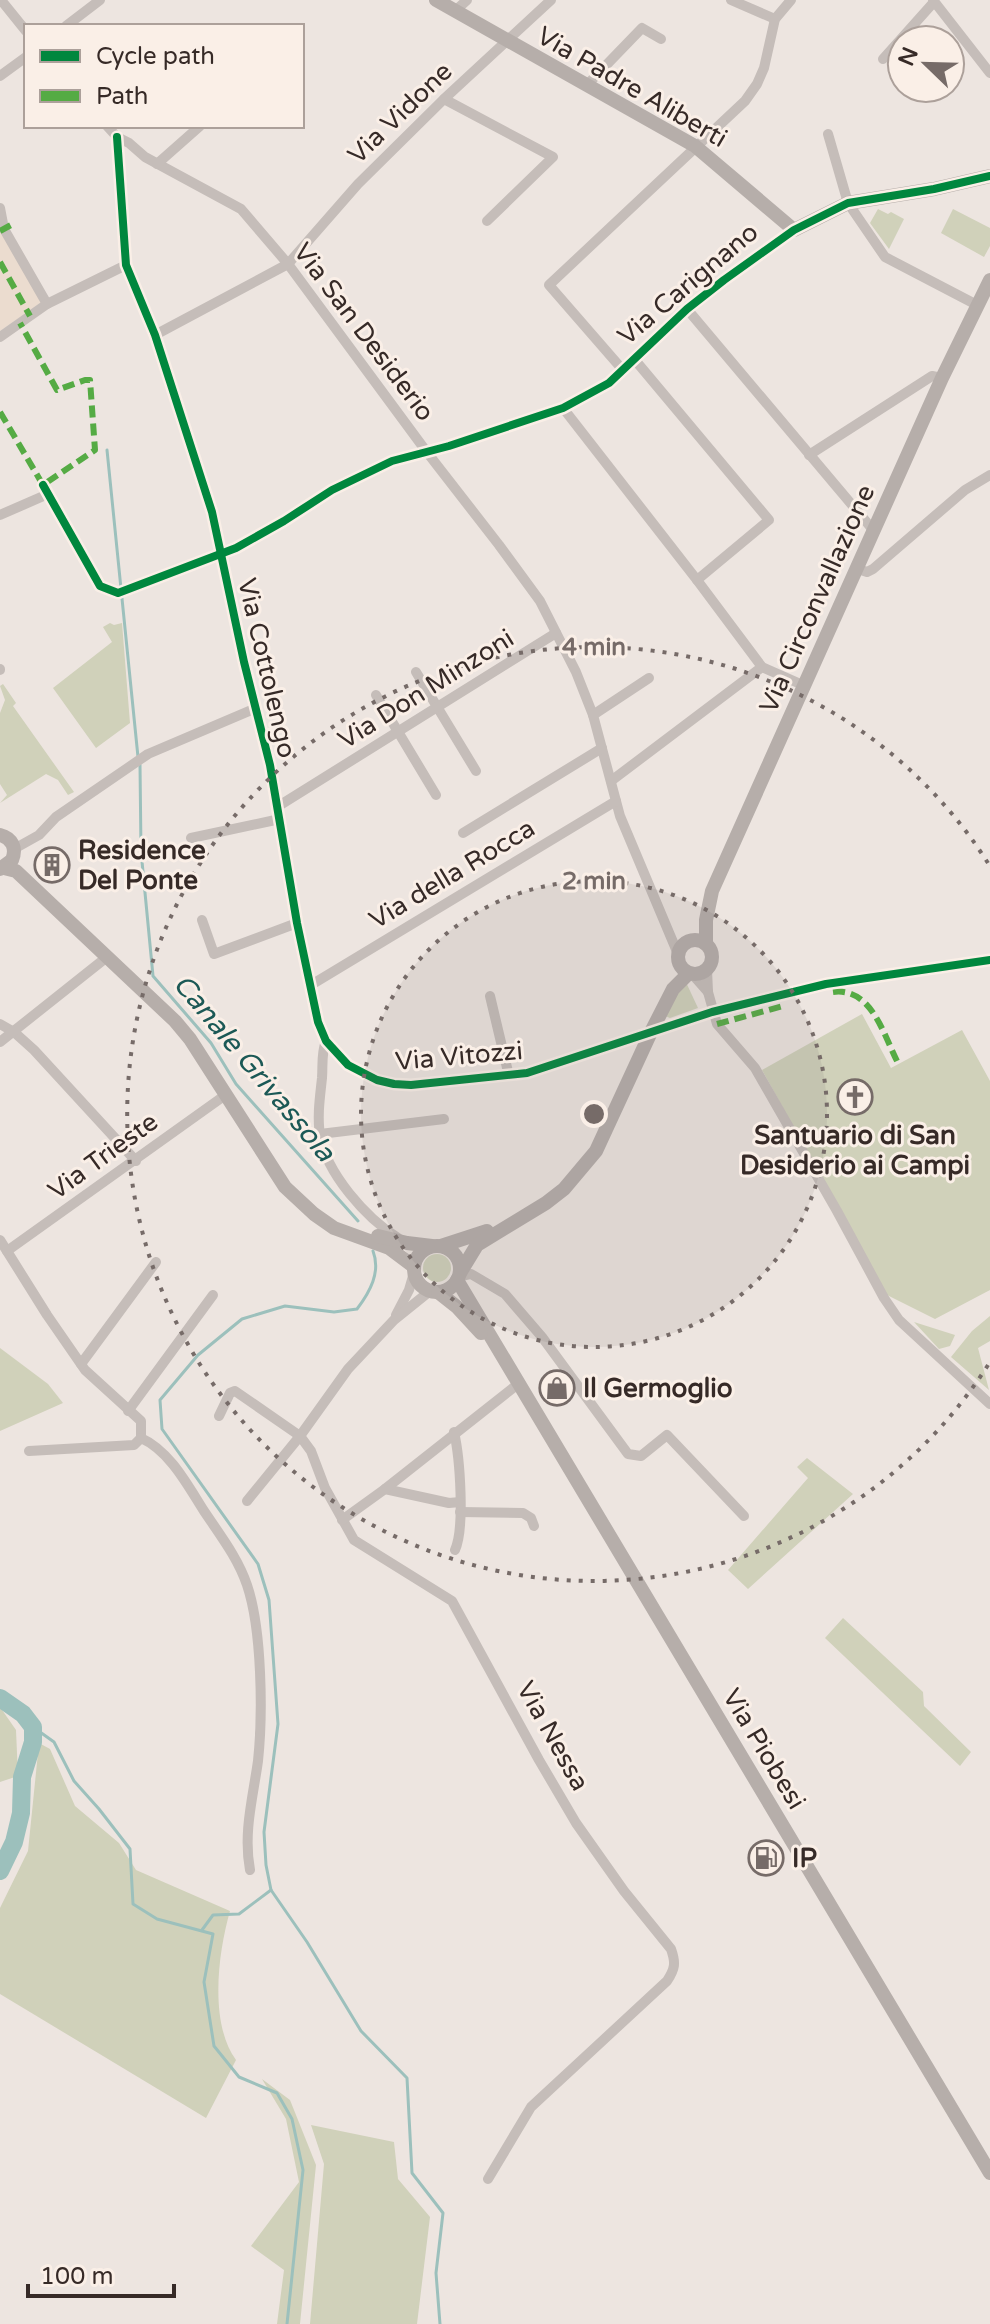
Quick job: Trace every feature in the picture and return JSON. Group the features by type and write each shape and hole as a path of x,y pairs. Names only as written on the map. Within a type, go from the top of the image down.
{"street":[{"path":"1,0 24,29"},
{"path":"69,24 100,0"},
{"name":"Via Padre Aliberti","path":"436,0 695,146 794,230"},
{"path":"455,11 467,0"},
{"name":"Via Vidone","path":"288,264 358,184 551,0"},
{"path":"731,0 775,19"},
{"path":"622,369 549,285 745,101 764,68 775,19 791,0"},
{"path":"883,59 934,1 990,73"},
{"path":"586,86 642,28 661,39"},
{"path":"0,76 24,58"},
{"path":"444,99 553,157 487,221"},
{"path":"109,128 117,137"},
{"path":"157,164 198,128"},
{"path":"828,134 848,203 885,257 977,305"},
{"name":"Via San Desiderio","path":"117,137 157,164 241,209 288,264 532,590 576,672 593,715 620,816 708,992 712,1012"},
{"name":"Via Cottolengo","path":"117,137 126,265 155,335 212,512 270,765 297,923 318,1022 326,1041 318,1114 324,1153 369,1217 407,1243"},
{"name":"Via Carignano","path":"0,515 46,489 100,586 120,592 221,554 274,527 332,490 392,461 449,446 563,408 609,383 687,309 725,278 794,230 848,203 990,176"},
{"path":"0,208 4,229 47,304"},
{"path":"155,335 288,264"},
{"path":"0,337 47,304 126,265"},
{"name":"Via Circonvallazione","path":"689,956 706,920 712,891 942,378 990,280"},
{"path":"687,309 874,531"},
{"path":"635,360 769,520 697,580"},
{"path":"809,455 932,376 942,378"},
{"path":"563,408 762,667 805,686"},
{"path":"858,569 867,572 873,569 965,490 990,475"},
{"name":"Via Don Minzoni","path":"277,807 556,633"},
{"path":"611,781 762,667"},
{"path":"416,672 476,771"},
{"path":"593,715 649,678"},
{"path":"376,695 436,795"},
{"path":"256,708 138,760 56,817 39,835 8,856 175,1021 190,1039 285,1187 334,1228 389,1248 414,1270 419,1284 434,1292"},
{"path":"463,833 602,748"},
{"name":"Via della Rocca","path":"311,985 616,801"},
{"path":"191,838 280,819"},
{"path":"202,920 214,954 297,923"},
{"path":"247,1501 300,1436 343,1374 394,1320 434,1292 446,1290 458,1277 477,1245 546,1203 564,1189 590,1160 689,956"},
{"path":"0,1042 107,957"},
{"name":"Via Vitozzi","path":"326,1041 348,1065 377,1080 394,1084 509,1076 527,1073 712,1012 826,984 990,960"},
{"path":"490,996 509,1076"},
{"path":"712,1012 717,1024 755,1068 899,1320 990,1404"},
{"path":"0,1024 34,1050 136,1161"},
{"name":"Via Trieste","path":"7,1251 224,1096"},
{"path":"320,1134 444,1119"},
{"path":"314,1214 364,1232 407,1243 436,1246 454,1253 458,1259 458,1277"},
{"path":"394,1320 409,1290 420,1253 507,1226"},
{"path":"0,1240 81,1364 141,1421 138,1442"},
{"path":"81,1364 156,1262"},
{"path":"458,1277 471,1274 505,1294 542,1337 628,1454 641,1456 667,1435 744,1516"},
{"name":"Via Piobesi","path":"458,1277 497,1349 990,2173"},
{"name":"Via Piobesi","path":"434,1292 457,1307 497,1349"},
{"path":"128,1411 213,1295"},
{"path":"342,1520 518,1384"},
{"path":"219,1416 230,1393 235,1391 300,1436"},
{"path":"454,1432 460,1507 459,1540 455,1550"},
{"name":"Via Nessa","path":"300,1436 311,1451 325,1488 354,1540 452,1601 576,1823 624,1891 671,1949 675,1960 674,1970 667,1981 531,2107 488,2179"},
{"path":"29,1451 150,1442 188,1486 238,1564 253,1605 260,1708 259,1750 247,1852 250,1870"},
{"path":"385,1489 460,1507 523,1513 531,1518 534,1526"}],"green space":[{"path":"878,209 904,219 889,249 870,223"},
{"path":"953,209 990,228 990,246 984,257 941,233"},
{"path":"110,623 122,623 130,723 96,748 53,688 112,642 103,627"},
{"path":"3,684 16,703 13,706 74,792 68,795 58,780 46,774 0,803 7,795 0,784 0,713 5,700 0,686"},
{"path":"684,978 698,1008 670,1018 665,1016"},
{"path":"862,1014 891,1068 962,1030 990,1081 990,1290 935,1319 887,1295 762,1070"},
{"path":"437,1254 447,1258 451,1268 447,1278 437,1282 427,1278 423,1268 427,1258"},
{"path":"990,1316 990,1341 978,1348 989,1390 951,1357 972,1331"},
{"path":"914,1322 955,1335 950,1346 939,1349"},
{"path":"0,1348 48,1384 63,1403 0,1431"},
{"path":"807,1458 853,1494 748,1589 728,1570 808,1478 797,1467"},
{"path":"843,1618 923,1692 924,1706 971,1752 960,1766 825,1638"},
{"path":"0,1707 16,1730 18,1776 0,1782"},
{"path":"39,1743 50,1749 75,1806 119,1843 136,1870 230,1911 218,1987 222,2027 227,2045 236,2060 206,2118 0,1994 0,1908 28,1851"},
{"path":"262,2079 290,2100 316,2165 300,2324 277,2324 284,2270 251,2246 299,2182 286,2119"},
{"path":"311,2125 394,2142 398,2179 430,2217 417,2324 310,2324 324,2164"}],"shaded area":[{"path":"0,214 48,298 0,331"}],"waterway":[{"name":"Canale Grivassola","path":"107,450 138,757"},
{"name":"Canale Grivassola","path":"140,765 141,851 153,976 211,1043 236,1084 358,1221"},
{"name":"Canale Grivassola","path":"373,1251 376,1267 373,1282 357,1309 334,1312 285,1306 242,1319 198,1355 160,1400 162,1429 258,1564 269,1600 278,1724 264,1832 271,1890 361,2031 407,2078 412,2173 443,2213 436,2273 440,2324"},
{"path":"0,1698 23,1714 33,1727 33,1742 22,1777 21,1813 14,1842 0,1871"},
{"path":"33,1727 54,1742 74,1781 130,1849 133,1904 157,1919 213,1934 204,1982 214,2046 239,2077 277,2093 292,2119 303,2170 287,2324"},
{"path":"202,1930 213,1915 239,1914 271,1890"}],"marked path":[{"path":"0,231 11,225"},
{"path":"0,262 30,316"},
{"path":"0,412 43,485 95,450 90,380 57,390 20,323"},
{"path":"833,992 846,992 866,1004 881,1026 897,1061"},
{"path":"717,1024 783,1006"}],"cycle path":[{"path":"117,137 126,265 155,335 212,512 270,765 297,923 318,1022 326,1041 348,1065 377,1080 411,1085 527,1073 712,1012 826,984 990,960"},
{"path":"43,485 100,586 118,593 236,548 332,490 392,461 449,446 563,408 609,383 687,309 724,280 794,230 848,203 990,176"}],"place":[{"name":"Residence Del Ponte","path":"52,865"},
{"name":"Santuario di San Desiderio ai Campi","path":"855,1097"},
{"name":"Il Germoglio","path":"557,1388"},
{"name":"IP","path":"766,1858"}]}
